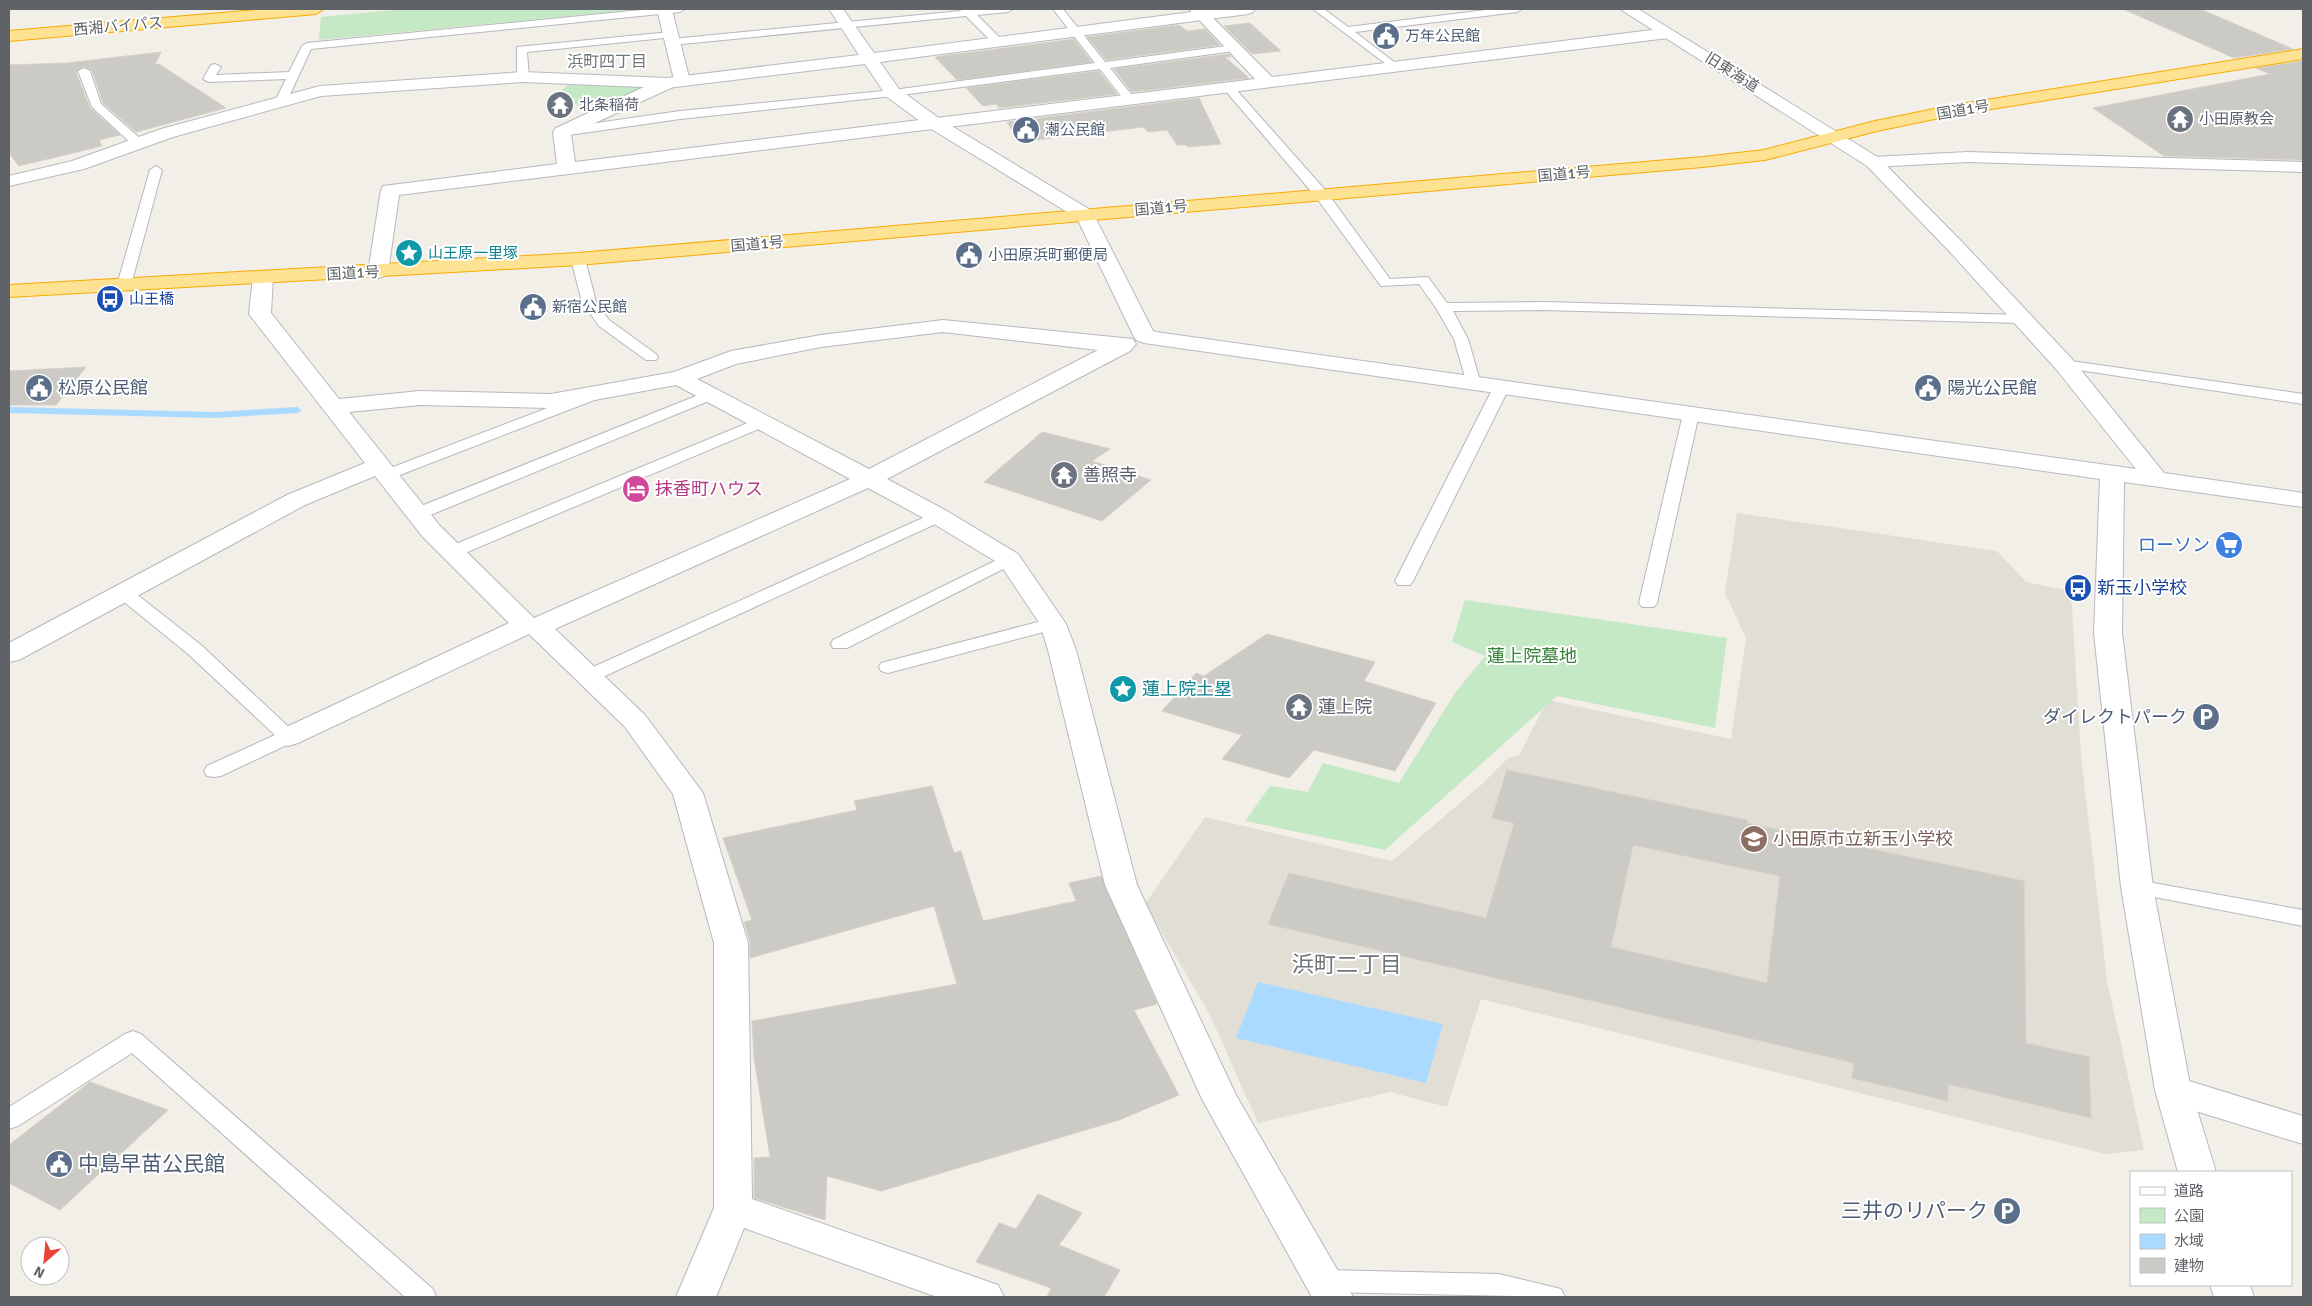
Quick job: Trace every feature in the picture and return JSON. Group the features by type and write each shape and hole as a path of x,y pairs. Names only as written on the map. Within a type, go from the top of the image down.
{"highway":[{"name":"西湘バイパス","path":"9,26 209,9"},
{"name":"西湘バイパス","path":"9,36 316,9"},
{"name":"国道1号","path":"9,291 378,272 578,259 1703,162 1765,155 1836,136 1954,110 2303,54"}],"street":[{"path":"836,9 893,93 934,124 1085,215 1144,335 1152,338 2303,500"},
{"path":"9,181 78,164 138,143 320,91 523,77 674,82 1076,32 1198,12 1248,9"},
{"name":"旧東海道","path":"1628,9 1836,136 1873,162 1957,248 2064,364 2157,480"},
{"path":"672,10 671,38 674,82"},
{"path":"1198,12 1268,83"},
{"path":"378,272 390,190 1668,33"},
{"path":"567,168 562,132 674,82"},
{"path":"1873,162 1968,157 2303,167"},
{"path":"263,278 260,314 417,514 452,552 634,721 688,793 730,943 733,1208 696,1297"},
{"path":"332,407 420,398 551,401 679,378 731,358 821,341 943,326 1122,346"},
{"path":"288,737 531,626 869,479 1144,335"},
{"path":"679,378 938,516 1009,559 1052,624 1062,650 1121,885 1220,1099 1329,1289"},
{"path":"9,654 296,500 382,471"},
{"path":"2112,473 2108,633 2137,887 2173,1090 2197,1171"},
{"path":"2173,1090 2303,1130"},
{"path":"733,1208 984,1297"}],"lane":[{"path":"523,77 521,49 846,25 967,11 1008,9"},
{"path":"1058,9 1130,99"},
{"path":"1318,9 1394,67"},
{"path":"1347,30 1516,9"},
{"path":"281,101 307,46 672,10"},
{"path":"967,11 998,42"},
{"path":"562,132 680,115 893,93 1234,48"},
{"path":"215,67 209,79 293,75"},
{"path":"84,71 96,105 138,143"},
{"path":"1228,88 1321,194 1386,282 1423,280 1443,307 1461,339 1472,382"},
{"path":"124,285 156,170"},
{"path":"578,259 590,302 604,323 651,357"},
{"path":"1443,307 1544,306 2021,319"},
{"path":"2064,364 2303,399"},
{"path":"1404,581 1502,386"},
{"path":"382,471 605,391"},
{"path":"417,514 711,394"},
{"path":"1648,603 1692,414"},
{"path":"452,552 762,422"},
{"path":"587,677 938,516"},
{"path":"840,644 1009,559"},
{"path":"124,593 194,650 288,737 214,771"},
{"path":"888,667 1052,624"},
{"path":"2137,887 2303,918"},
{"path":"9,1119 133,1040 423,1297"},
{"path":"1329,1289 1499,1285 1550,1297"}],"shaded area":[{"name":"小田原市立新玉小学校","path":"1737,513 1997,551 2026,582 2071,591 2081,756 2107,980 2144,1150 2106,1154 1481,999 1447,1107 1390,1092 1258,1123 1210,1015 1145,904 1205,817 1392,861 1481,785 1508,758 1519,755 1548,700 1731,739 1746,638 1725,593"}],"green space":[{"path":"404,9 644,9 319,40 321,17"},
{"path":"572,81 658,84 605,109 575,104 574,98 552,100"},
{"name":"蓮上院墓地","path":"1465,600 1727,638 1715,728 1557,696 1385,850 1245,821 1270,786 1308,792 1323,763 1399,783 1455,693 1485,656 1452,642"}],"water":[{"path":"1258,982 1443,1024 1426,1083 1236,1038"}],"building":[{"path":"2123,9 2200,9 2293,49 2234,58"},
{"path":"1250,23 1281,51 1252,54 1224,26"},
{"path":"1179,25 1187,31 1205,29 1220,45 1106,60 1087,37"},
{"path":"1074,39 1092,62 957,80 935,57"},
{"path":"161,52 155,65 159,64 226,108 136,132 103,103 92,70 83,66 76,72 90,108 120,135 99,140 102,146 19,166 9,153 9,65 67,63"},
{"path":"1229,54 1231,57 1225,57 1249,78 1132,92 1114,69"},
{"path":"2303,61 2303,160 2164,156 2093,108 2270,74 2256,68"},
{"path":"1099,71 1117,94 999,108 996,104 983,106 966,88"},
{"path":"1199,98 1221,144 1189,147 1177,145 1167,130 1148,132 1143,127 1020,142 1007,122"},
{"name":"松原公民館","path":"86,367 56,405 9,405 9,371"},
{"name":"善照寺","path":"1042,432 1110,449 1092,461 1151,480 1102,521 984,482"},
{"name":"蓮上院","path":"1267,634 1375,662 1364,681 1436,703 1395,771 1314,750 1289,778 1222,759 1242,735 1162,711 1196,673 1204,676"},
{"path":"1507,770 2024,881 2026,1043 2089,1057 2091,1118 1948,1084 1948,1101 1852,1078 1854,1063 1268,924 1289,873 1486,918 1514,823 1492,818","holes":["1633,845 1780,876 1767,983 1611,947"]},
{"path":"932,786 954,853 961,851 983,921 1076,901 1069,883 1101,876 1157,1004 1134,1010 1179,1095 1119,1120 881,1191 827,1176 825,1220 754,1198 754,1158 770,1157 754,1058 752,1021 957,984 934,906 750,958 750,942 744,922 752,920 723,838 857,810 854,801"},
{"name":"中島早苗公民館","path":"90,1082 168,1110 60,1210 9,1183 9,1145"},
{"path":"1038,1194 1082,1213 1059,1245 1120,1270 1104,1297 1047,1297 1051,1288 976,1262 999,1223 1016,1229"}],"waterway":[{"path":"9,410 215,415 297,410"}],"place":[{"name":"万年公民館","path":"1386,36"},
{"name":"北条稲荷","path":"560,105"},
{"name":"小田原教会","path":"2180,119"},
{"name":"潮公民館","path":"1026,130"},
{"name":"山王原一里塚","path":"409,253"},
{"name":"小田原浜町郵便局","path":"969,255"},
{"name":"山王橋","path":"110,299"},
{"name":"新宿公民館","path":"533,307"},
{"name":"松原公民館","path":"39,388"},
{"name":"陽光公民館","path":"1928,388"},
{"name":"善照寺","path":"1064,475"},
{"name":"抹香町ハウス","path":"636,489"},
{"name":"ローソン","path":"2229,545"},
{"name":"新玉小学校","path":"2078,588"},
{"name":"蓮上院土塁","path":"1123,689"},
{"name":"蓮上院","path":"1299,707"},
{"name":"ダイレクトパーク","path":"2206,717"},
{"name":"小田原市立新玉小学校","path":"1754,839"},
{"name":"中島早苗公民館","path":"59,1164"},
{"name":"三井のリパーク","path":"2007,1211"}],"district":[{"name":"浜町四丁目","path":"607,61"},
{"name":"浜町二丁目","path":"1347,964"}]}
